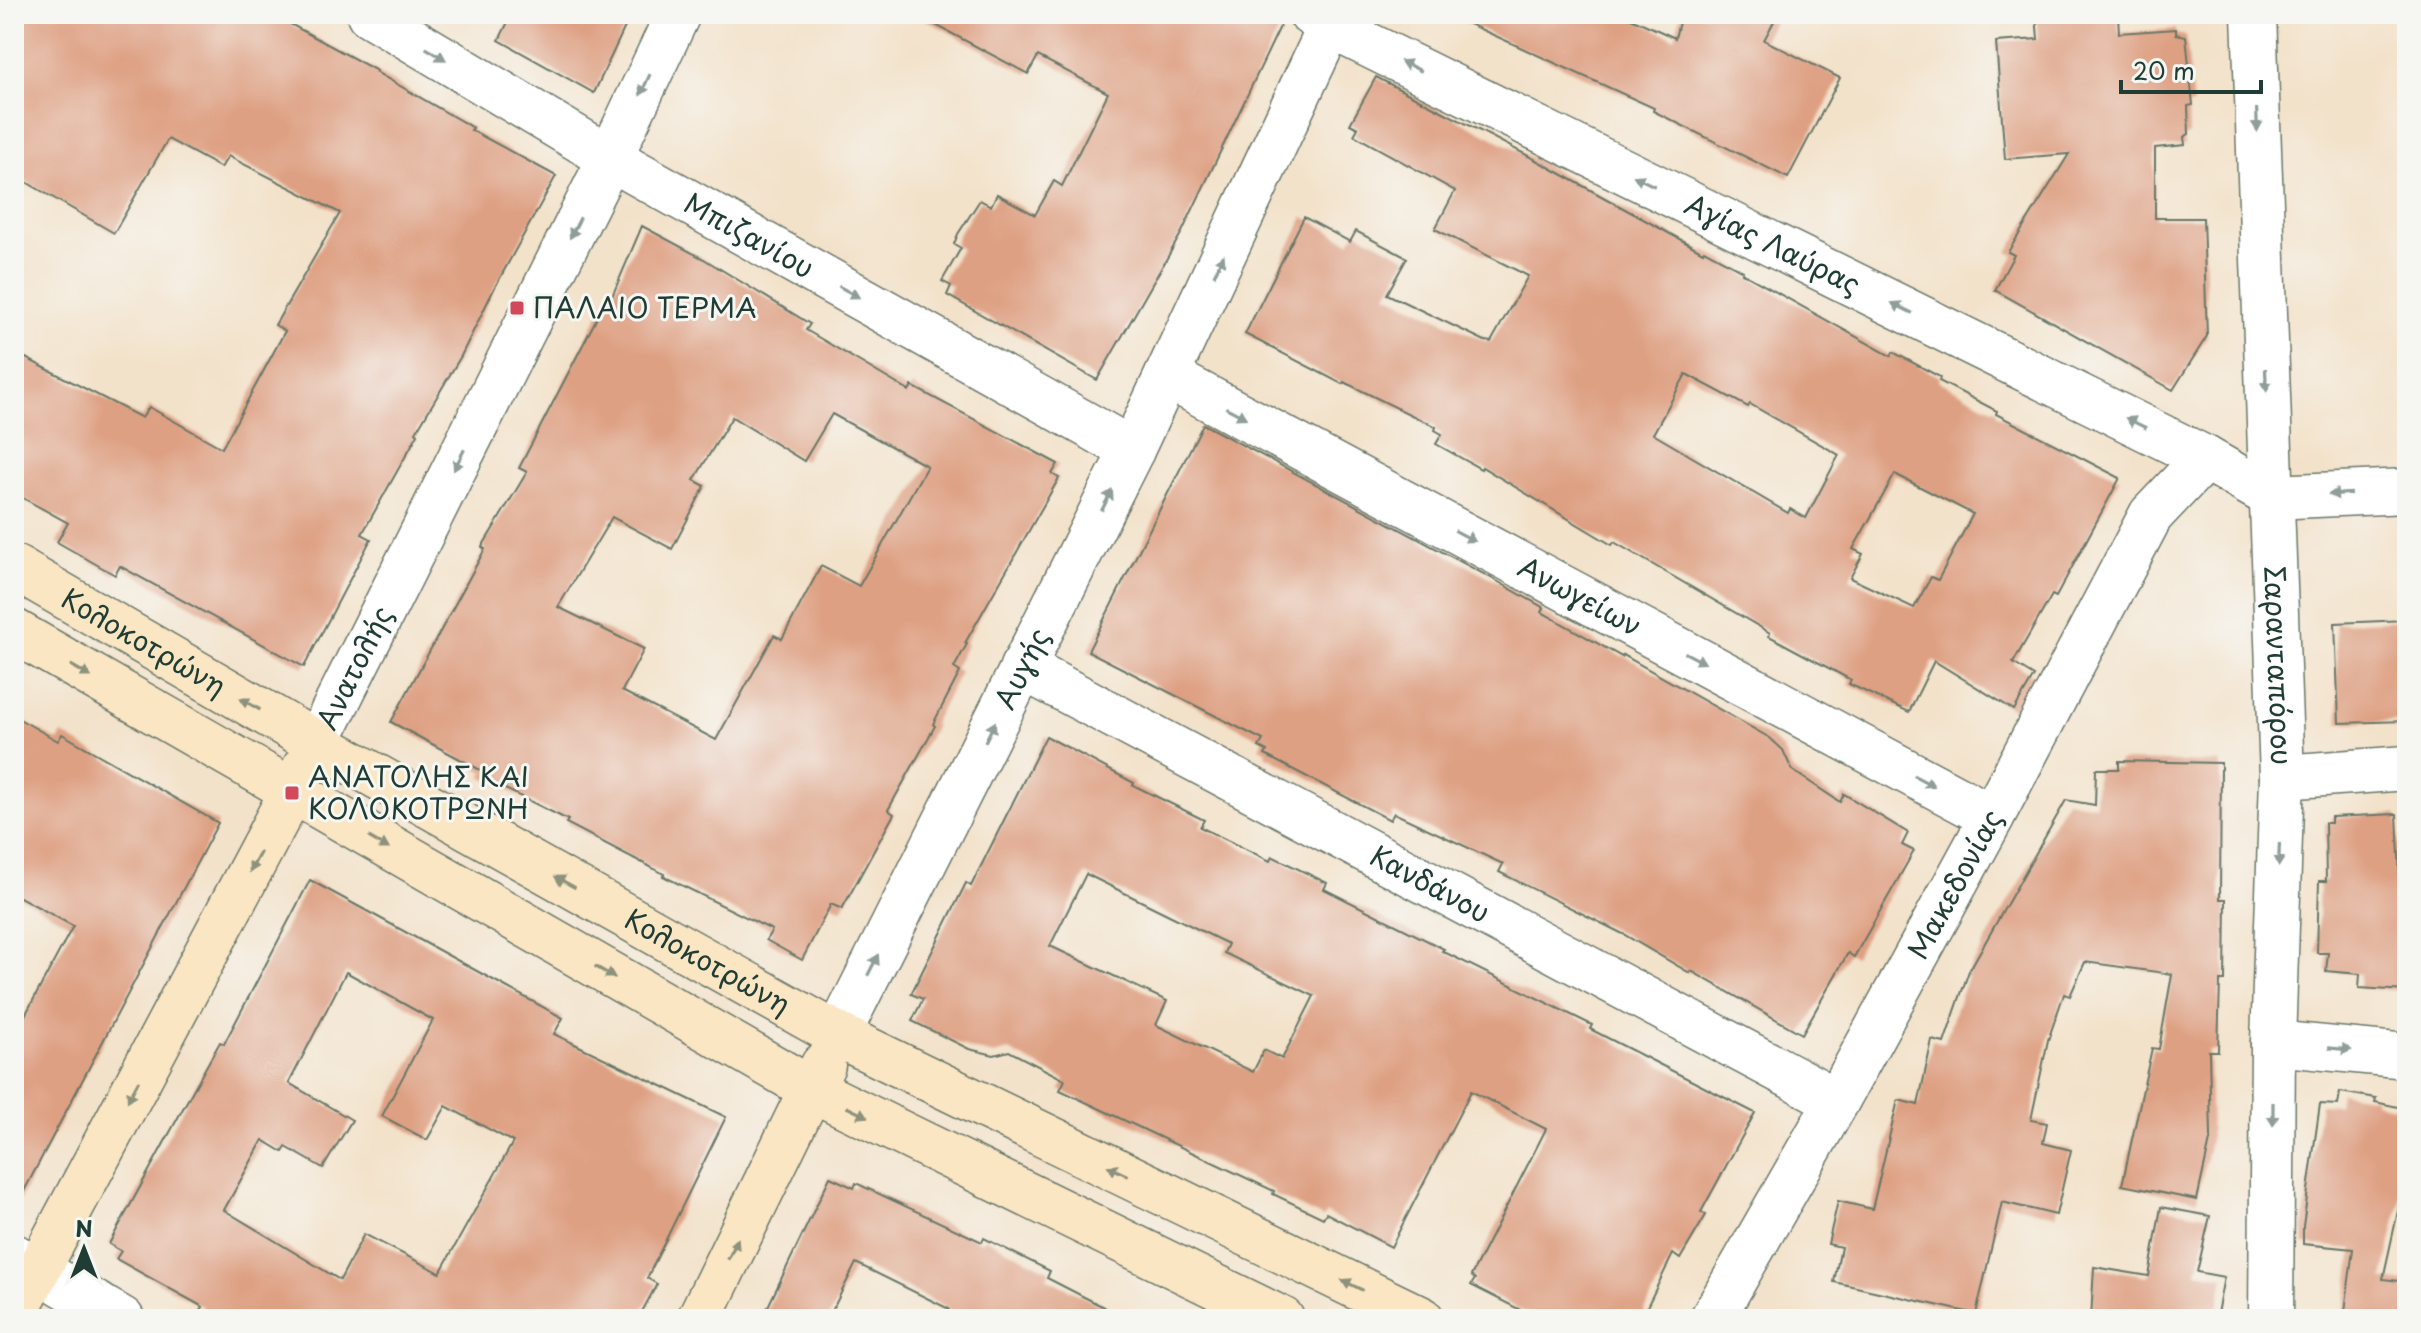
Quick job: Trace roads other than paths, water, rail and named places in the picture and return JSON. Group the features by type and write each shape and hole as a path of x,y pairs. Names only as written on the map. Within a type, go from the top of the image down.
{"street":[{"name":"Μπιζανίου","path":"369,14 610,158 1132,450"},
{"name":"Ανατολής","path":"14,1315 26,1262 292,793 610,158 678,14"},
{"name":"Σαρανταπόρου","path":"2254,14 2282,777 2273,1043 2271,1319"},
{"name":"Αγίας Λαύρας","path":"1326,18 2220,466 2273,497"},
{"name":"Αυγής","path":"699,1319 1132,450 1326,18"},
{"name":"Ανωγείων","path":"1167,376 1992,817"},
{"name":"Μακεδονίας","path":"1712,1319 1837,1101 1992,817 2151,515 2220,466"},
{"path":"2273,497 2407,491"},
{"name":"Κολοκοτρώνη","path":"14,567 317,743 838,1035 1422,1319"},
{"name":"Κολοκοτρώνη","path":"14,631 811,1089 1282,1319"},
{"name":"Κανδάνου","path":"1022,667 1837,1101"},
{"path":"2282,777 2407,768"},
{"path":"2273,1043 2407,1056"},
{"path":"26,1262 122,1319"}],"place":[{"name":"ΠΑΛΑΙΟ ΤΕΡΜΑ","path":"517,308"},
{"name":"ΑΝΑΤΟΛΗΣ ΚΑΙ ΚΟΛΟΚΟΤΡΩΝΗ","path":"292,793"}]}
